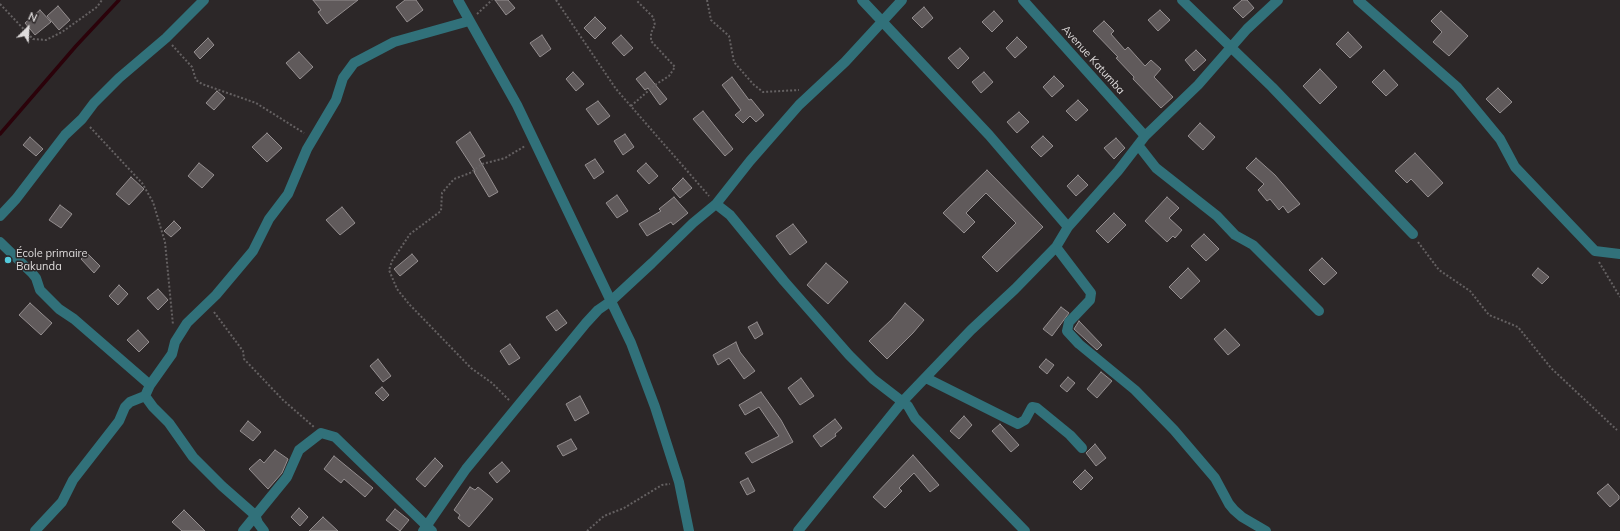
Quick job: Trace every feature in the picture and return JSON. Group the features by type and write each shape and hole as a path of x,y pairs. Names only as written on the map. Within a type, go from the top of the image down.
{"street":[{"path":"0,216 16,199 65,135 82,119 94,103 119,78 166,38 204,0"},
{"path":"458,0 469,21 497,66 631,343 655,407 679,482 689,531"},
{"path":"862,0 989,135 1068,227"},
{"path":"243,531 287,477 300,450 321,433 335,437 427,529 466,469 598,310 611,301 693,223 716,204 750,161 800,105 818,89 902,0"},
{"name":"Avenue Katumba","path":"1023,0 1145,136"},
{"path":"1182,0 1272,87 1413,234"},
{"path":"798,531 902,402 970,330 1015,289 1056,247 1068,227 1118,171 1145,136 1198,85 1230,47 1278,0"},
{"path":"1358,0 1457,87 1500,140 1515,167 1595,252 1620,254"},
{"path":"39,530 62,502 73,480 119,421 125,407 130,402 145,396 150,385 172,354 175,342 190,319 208,303 253,251 269,219 288,194 313,139 336,100 344,78 354,63 394,42 469,21"},
{"path":"1138,145 1156,168 1217,216 1235,235 1253,245 1319,311"},
{"path":"716,204 730,214 784,281 849,356 873,380 908,406 915,418 1025,531"},
{"path":"0,242 36,278 40,290 50,302 124,361 150,385"},
{"path":"1056,247 1091,293 1090,300 1069,322 1067,331 1079,344 1135,390 1174,430 1215,478 1234,510 1242,517 1266,531"},
{"path":"926,378 1018,424 1025,420 1032,407 1037,408 1070,435 1082,448"},
{"path":"145,396 153,407 170,423 193,457 206,471 255,515 258,523 264,531"}],"path":[{"path":"0,4 33,39 46,40 62,32 97,7 102,0"},
{"path":"469,21 492,0"},
{"path":"556,0 616,89 676,160 716,204"},
{"path":"631,106 655,85 669,76 675,67 652,41 651,33 656,25 653,17 636,0"},
{"path":"707,0 711,20 729,36 734,62 753,84 763,92 818,89"},
{"path":"166,38 195,70 195,78 202,84 256,103 313,139"},
{"path":"82,119 142,183 153,202 165,242 175,342"},
{"path":"518,408 492,383 470,368 409,304 397,289 389,270 392,261 410,234 441,211 442,193 454,179 470,173 482,164 505,158 533,141"},
{"path":"1413,234 1439,270 1470,290 1489,315 1518,327 1550,368 1618,430"},
{"path":"1595,252 1599,262 1620,297"},
{"path":"208,303 243,351 244,359 283,400 321,433"},
{"path":"587,531 604,516 632,504 655,488 662,485 679,482"}],"building":[{"path":"313,0 358,0 327,24 318,12 321,10"},
{"path":"405,0 416,0 423,10 407,22 396,7"},
{"path":"495,0 508,0 515,8 506,15"},
{"path":"1242,0 1247,0 1254,8 1243,18 1233,8"},
{"path":"58,6 70,20 59,30 47,16"},
{"path":"924,7 933,18 922,28 912,18"},
{"path":"40,10 51,22 35,35 25,23"},
{"path":"1160,10 1170,20 1158,31 1148,20"},
{"path":"994,11 1003,21 992,32 982,22"},
{"path":"1441,11 1468,36 1449,56 1433,42 1442,32 1431,21"},
{"path":"595,17 606,28 595,39 584,28"},
{"path":"1104,21 1114,31 1111,34 1125,50 1128,47 1145,66 1151,60 1161,69 1154,77 1173,97 1161,108 1133,79 1134,77 1116,58 1118,57 1093,31"},
{"path":"1348,32 1362,47 1350,58 1336,44"},
{"path":"542,35 551,49 540,57 530,43"},
{"path":"621,35 633,48 624,56 612,43"},
{"path":"1017,37 1027,47 1015,58 1006,48"},
{"path":"208,38 214,45 200,59 194,52"},
{"path":"960,48 969,58 958,69 948,58"},
{"path":"1196,50 1206,60 1194,71 1185,60"},
{"path":"299,52 313,67 300,79 286,63"},
{"path":"1320,69 1337,87 1320,104 1303,86"},
{"path":"1384,70 1398,85 1386,96 1372,82"},
{"path":"573,72 584,84 576,91 566,79"},
{"path":"645,72 667,99 660,105 648,88 645,90 636,79"},
{"path":"984,72 993,82 981,93 972,82"},
{"path":"1054,76 1064,86 1052,97 1043,87"},
{"path":"732,77 749,100 751,99 764,115 756,122 750,116 743,123 735,115 741,110 722,85"},
{"path":"1498,88 1512,102 1500,113 1486,99"},
{"path":"217,91 225,98 214,110 206,103"},
{"path":"1078,100 1088,110 1076,121 1066,111"},
{"path":"598,101 610,116 598,125 586,109"},
{"path":"703,111 733,149 725,156 693,119"},
{"path":"1019,112 1029,122 1017,133 1007,122"},
{"path":"1200,123 1215,137 1203,150 1188,136"},
{"path":"470,132 485,156 479,159 498,192 489,197 474,172 475,171 456,142"},
{"path":"267,133 282,148 267,162 252,147"},
{"path":"625,134 634,147 623,155 614,141"},
{"path":"1043,136 1053,146 1041,157 1031,147"},
{"path":"30,137 43,149 36,156 23,145"},
{"path":"1116,138 1125,148 1114,159 1104,148"},
{"path":"1415,153 1443,183 1428,197 1411,179 1407,183 1395,171"},
{"path":"1256,158 1275,175 1300,204 1288,213 1283,206 1279,210 1270,199 1267,201 1258,190 1264,184 1246,168"},
{"path":"595,159 604,172 594,179 585,165"},
{"path":"199,163 214,175 202,188 188,176"},
{"path":"646,163 658,176 649,184 637,171"},
{"path":"987,170 1043,227 997,272 982,257 1016,223 986,193 966,213 975,222 964,233 943,213"},
{"path":"1078,175 1088,185 1076,196 1067,186"},
{"path":"131,177 144,189 129,205 116,194"},
{"path":"683,178 692,188 680,198 672,189"},
{"path":"617,195 628,211 617,218 606,203"},
{"path":"674,197 688,213 673,225 671,222 647,236 639,224 661,211 659,209"},
{"path":"1167,197 1179,208 1169,218 1182,230 1175,238 1173,236 1167,242 1145,221"},
{"path":"60,205 72,214 61,228 49,220"},
{"path":"342,207 355,223 340,235 326,220"},
{"path":"1114,213 1126,225 1108,243 1096,231"},
{"path":"174,221 181,228 171,237 164,231"},
{"path":"793,224 807,242 790,255 776,236"},
{"path":"1204,234 1219,249 1206,261 1191,246"},
{"path":"87,253 100,266 94,273 81,259"},
{"path":"412,254 418,261 400,276 394,269"},
{"path":"1322,258 1337,273 1324,285 1309,270"},
{"path":"826,263 848,282 828,304 807,285"},
{"path":"1188,268 1200,281 1181,299 1169,287"},
{"path":"1538,268 1549,277 1542,284 1532,275"},
{"path":"119,285 128,294 118,305 109,296"},
{"path":"158,289 168,300 158,310 147,298"},
{"path":"30,303 52,323 41,335 19,315"},
{"path":"905,303 924,320 887,359 869,341 892,319"},
{"path":"1061,307 1069,313 1052,336 1043,329"},
{"path":"557,310 567,323 556,331 546,317"},
{"path":"1079,321 1102,345 1097,350 1074,329"},
{"path":"757,322 763,334 755,339 748,327"},
{"path":"1225,329 1240,345 1228,355 1214,339"},
{"path":"138,330 149,342 139,352 127,340"},
{"path":"736,342 740,352 755,371 744,379 729,358 718,365 713,355"},
{"path":"510,344 520,358 509,365 500,351"},
{"path":"378,359 391,376 383,382 370,366"},
{"path":"1046,359 1054,365 1047,374 1039,367"},
{"path":"1101,372 1112,381 1097,398 1087,389"},
{"path":"1068,377 1075,383 1067,392 1060,386"},
{"path":"801,378 814,396 800,405 788,388"},
{"path":"382,387 389,395 383,401 375,393"},
{"path":"761,392 781,420 793,442 752,463 745,453 779,436 759,407 745,415 739,405"},
{"path":"580,396 589,413 575,421 566,404"},
{"path":"964,416 972,425 959,439 950,431"},
{"path":"835,419 842,428 835,434 836,436 821,447 813,436"},
{"path":"248,421 261,432 253,441 240,431"},
{"path":"1000,424 1019,445 1011,452 992,431"},
{"path":"571,439 577,449 563,456 557,446"},
{"path":"1095,444 1106,458 1096,466 1086,453"},
{"path":"275,450 288,459 282,473 268,489 249,469 260,459 264,463"},
{"path":"913,455 939,485 930,492 914,473 899,488 902,491 885,508 873,497"},
{"path":"334,456 373,488 365,497 344,479 341,483 324,469"},
{"path":"435,458 443,466 425,487 416,479"},
{"path":"502,462 510,471 497,483 489,473"},
{"path":"1085,470 1093,478 1081,490 1073,482"},
{"path":"748,478 755,491 747,495 740,482"},
{"path":"1608,484 1619,496 1619,499 1610,507 1597,493"},
{"path":"470,487 475,490 478,487 493,499 469,527 458,518 460,515 454,510"},
{"path":"299,508 308,517 300,526 291,517"},
{"path":"395,509 409,520 400,531 386,520"},
{"path":"184,510 205,531 182,531 172,522"},
{"path":"323,517 338,531 309,531"}],"waterway":[{"path":"0,134 76,46 119,0"}],"place":[{"name":"École primaire Bakunda","path":"8,260"}]}
